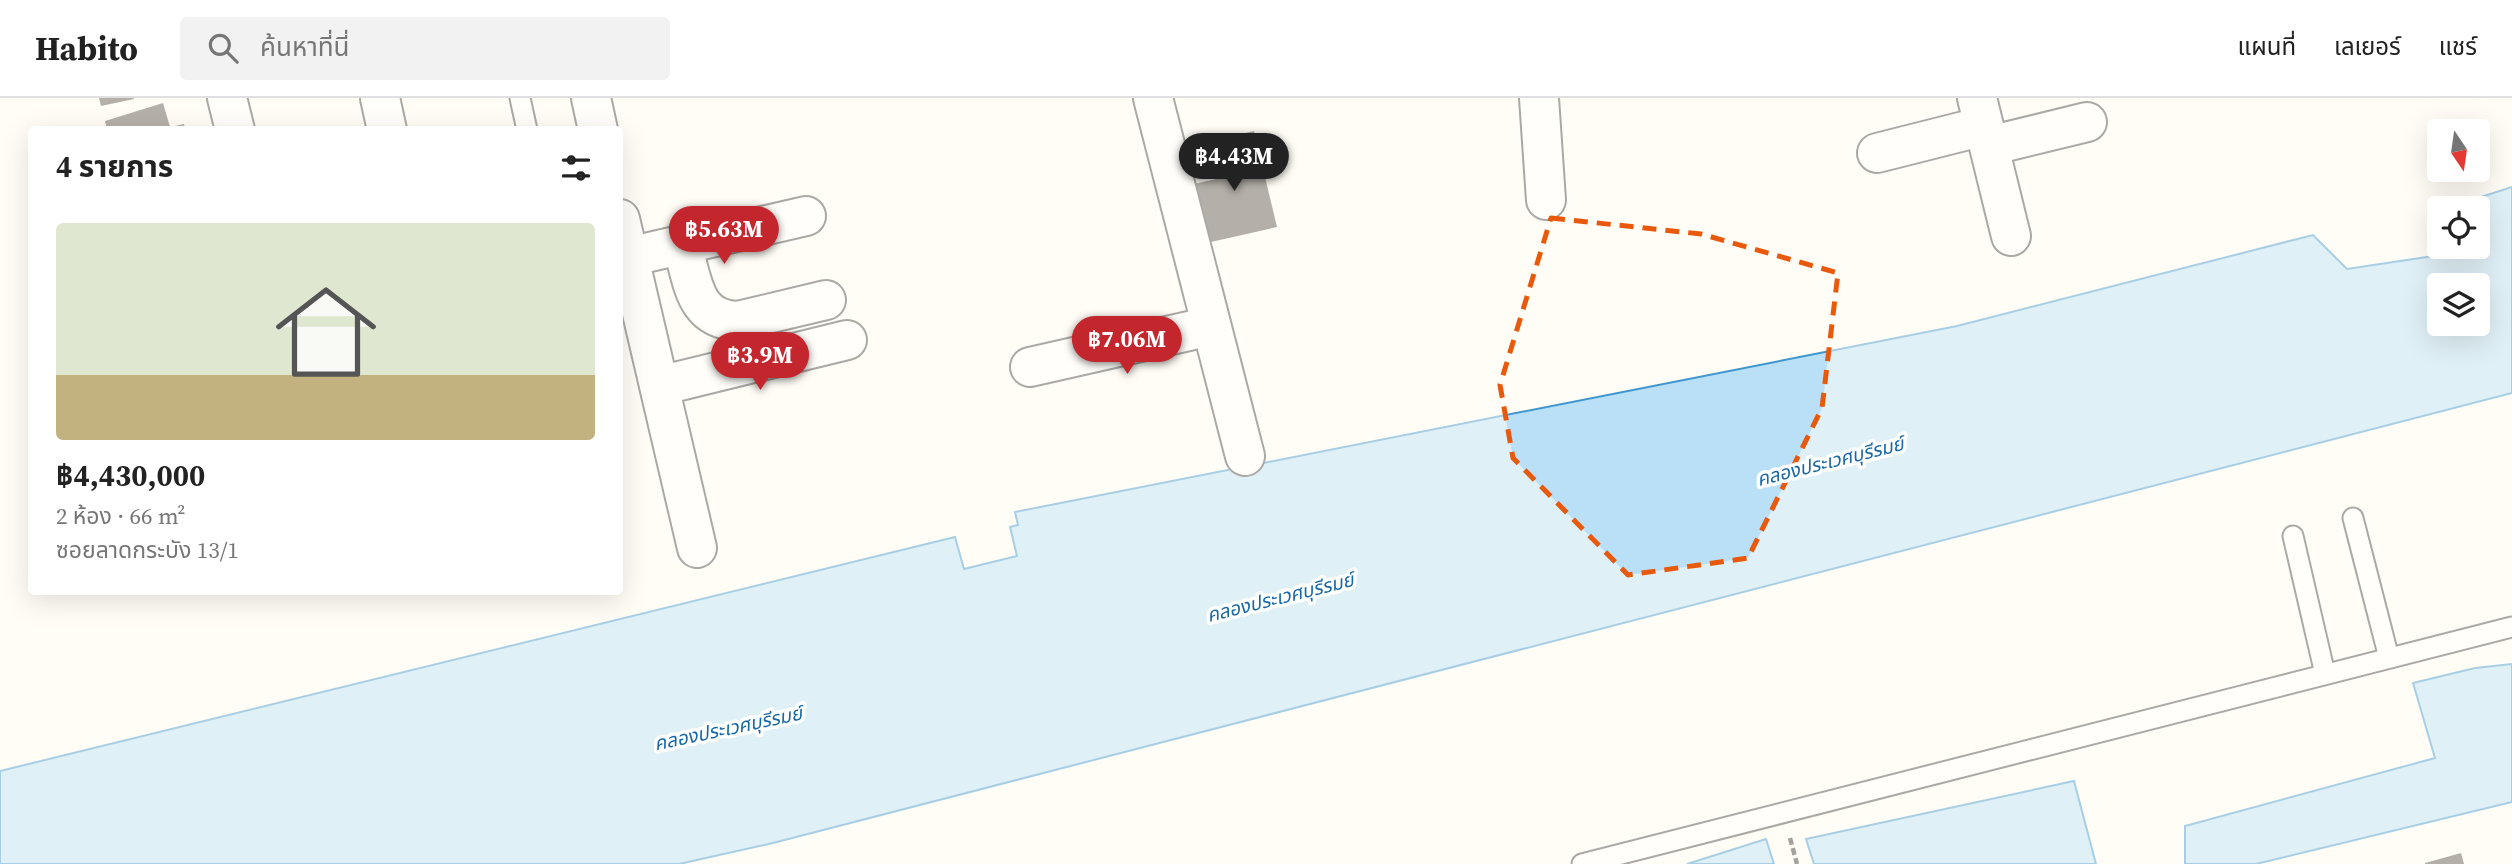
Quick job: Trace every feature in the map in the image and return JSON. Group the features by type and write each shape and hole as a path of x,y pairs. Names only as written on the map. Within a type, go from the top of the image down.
{"street":[{"path":"227,98 234,126"},
{"path":"380,98 386,126"},
{"path":"591,98 597,126"},
{"path":"1153,98 1245,456"},
{"path":"1539,98 1546,200"},
{"path":"1877,153 1983,123 2087,122"},
{"path":"1983,123 2011,236"},
{"path":"628,257 806,216"},
{"path":"623,233 697,548"},
{"path":"682,245 701,306 712,316 738,321 826,300"},
{"path":"1030,367 1211,326"},
{"path":"659,386 847,340"}],"lane":[{"path":"520,98 526,126"},
{"path":"2353,517 2389,658"},
{"path":"2292,536 2325,674"},
{"path":"1582,864 2512,627"}],"highlighted area":[{"path":"1551,218 1701,234 1838,273 1822,408 1748,558 1628,575 1513,458 1500,385"}],"water":[{"name":"คลองประเวศบุรีรมย์","path":"2512,187 2512,393 773,843 679,864 0,864 0,771 955,537 964,569 1017,556 1010,527 1018,525 1015,512 1957,326 2313,235 2347,269 2427,257 2490,259 2490,196 2484,196"},
{"path":"2512,664 2512,802 2256,864 2185,864 2185,826 2435,758 2413,683 2475,668"},
{"path":"2074,781 2096,864 1814,864 1806,839"},
{"path":"1766,839 1774,864 1687,864"}],"building":[{"path":"99,98 134,98 134,99 101,106"},
{"path":"163,103 170,126 106,126 105,121"},
{"path":"1254,131 1277,227 1202,244 1189,185 1221,178 1212,141"},
{"path":"2461,853 2464,864 2425,864 2425,863"}]}
